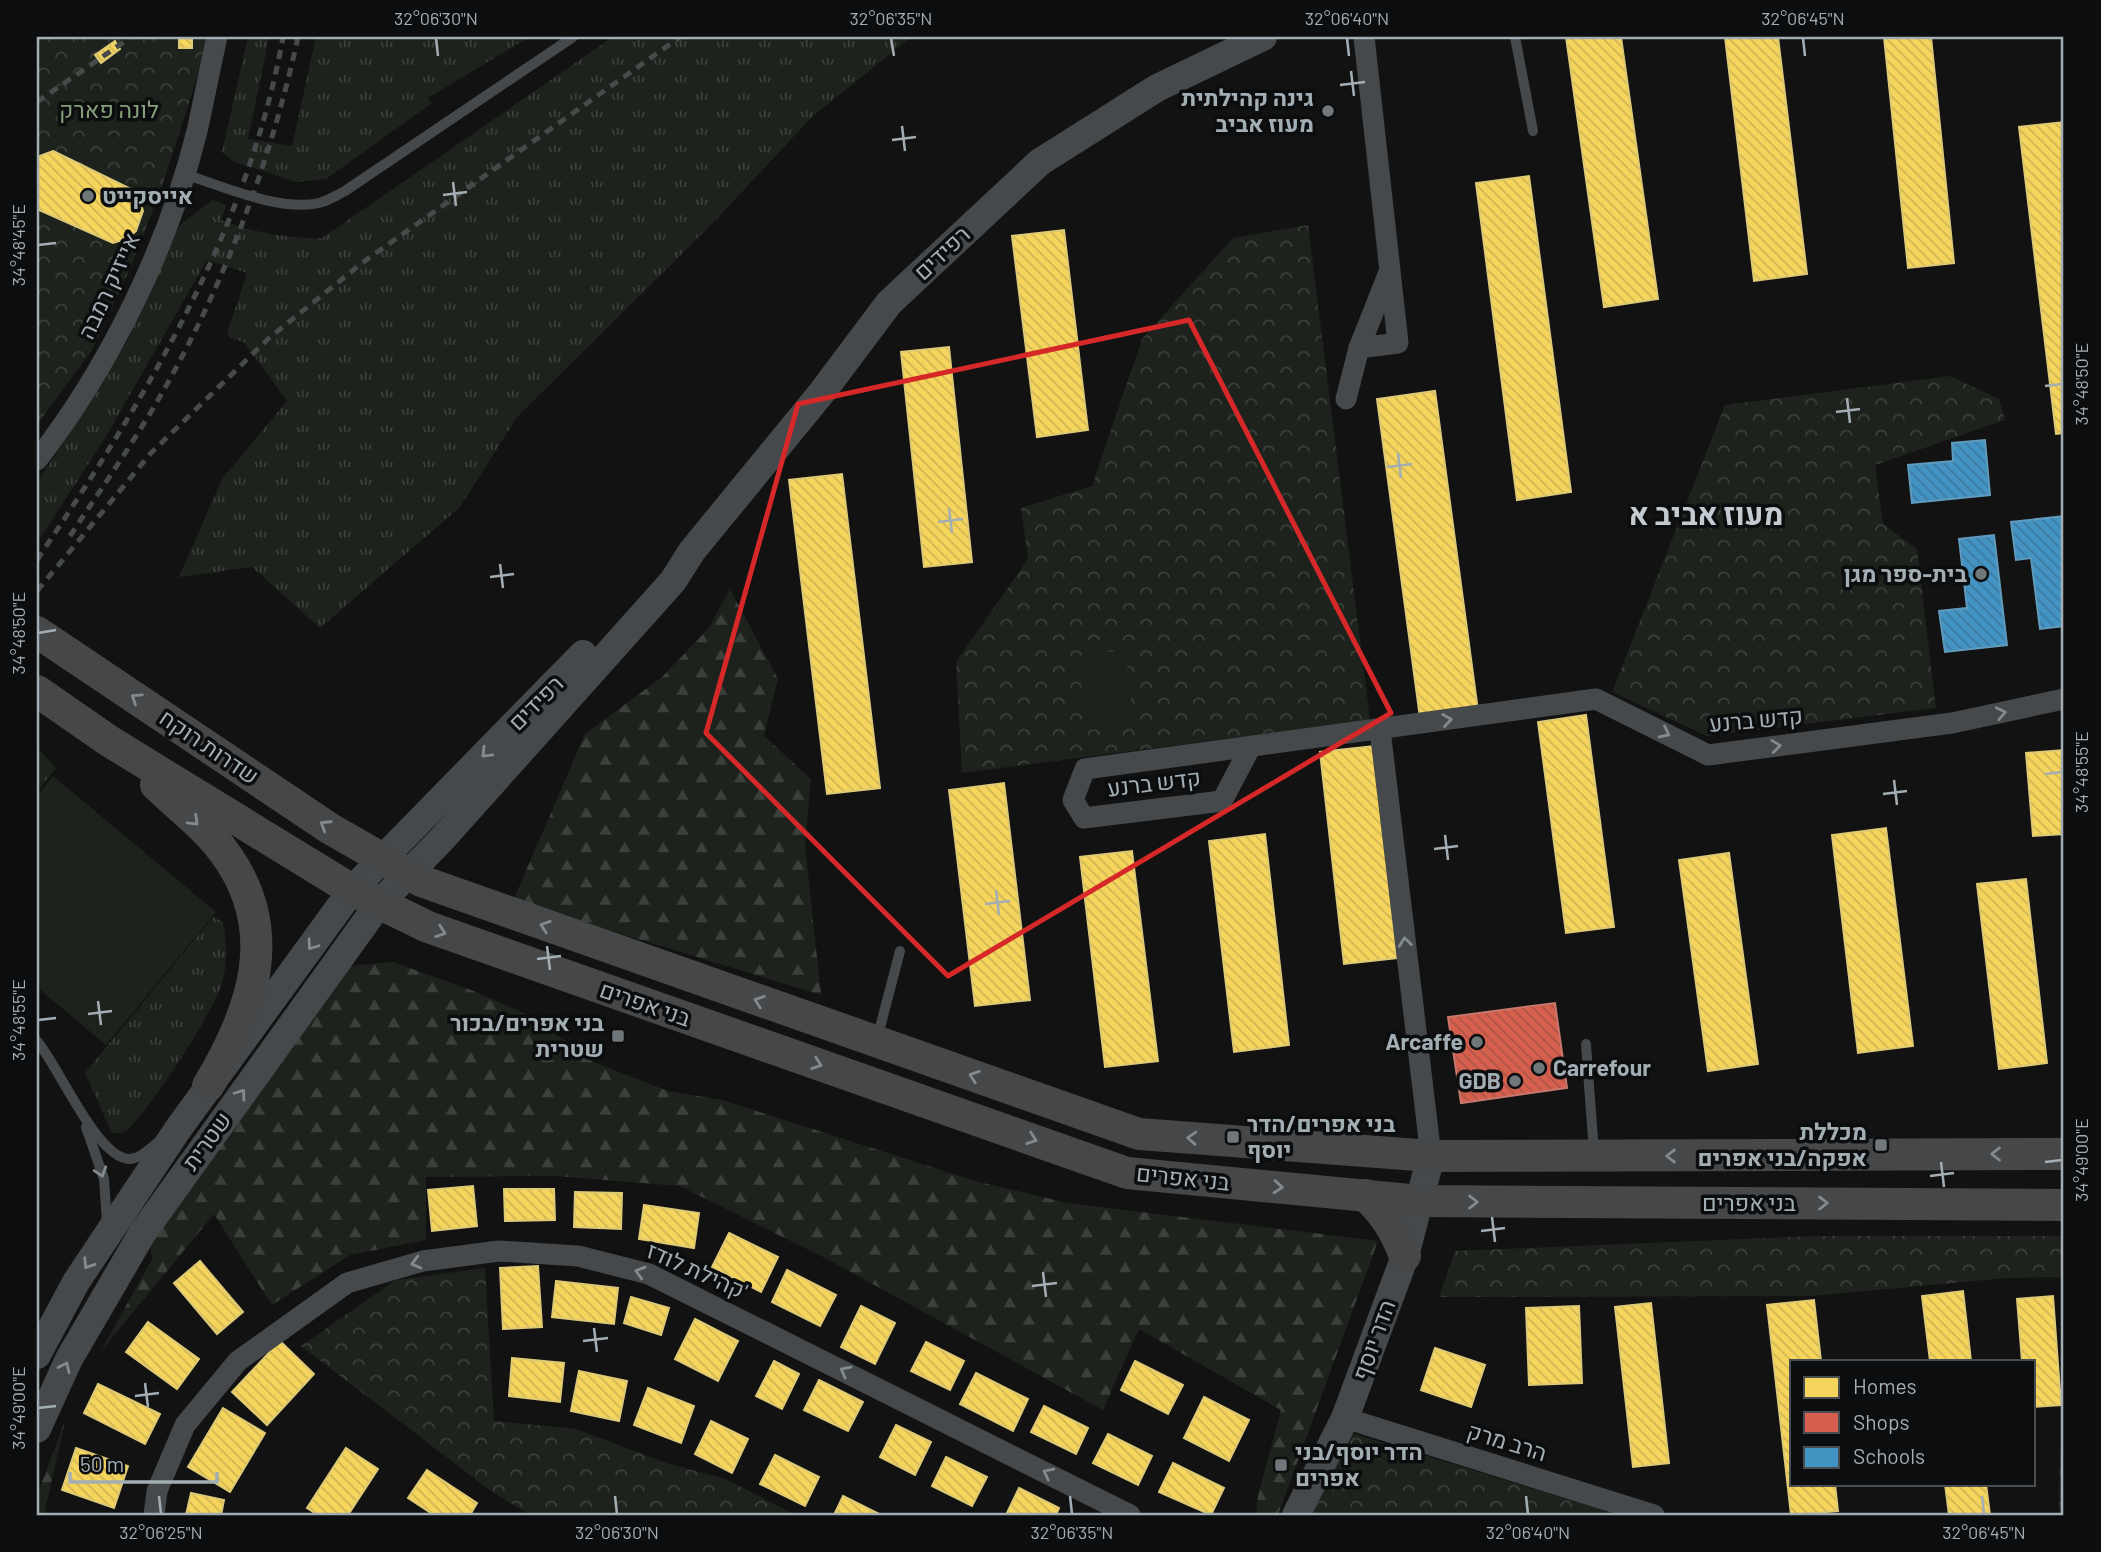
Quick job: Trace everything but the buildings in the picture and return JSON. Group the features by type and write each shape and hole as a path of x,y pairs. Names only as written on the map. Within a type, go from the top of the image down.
{"main road":[{"name":"שדרות רוקח","path":"37,632 329,828 396,866"},
{"name":"שדרות רוקח","path":"37,691 109,741 365,897"},
{"path":"109,741 223,850 238,872 252,910 256,943 253,993 231,1048 208,1086"},
{"name":"בני אפרים","path":"396,866 448,892 1139,1134 1431,1156 2064,1154"},
{"name":"בני אפרים","path":"365,897 428,927 1127,1173 1420,1202 2064,1205"},
{"path":"1365,1195 1384,1213 1396,1231 1405,1256"}],"street":[{"name":"אייזיק רמבה","path":"37,460 61,429 110,348 155,251 184,174 217,37"},
{"name":"רפידים","path":"396,866 666,570 692,551 823,391 889,303 1040,162 1157,88 1263,37"},
{"path":"1359,348 1398,342 1364,37"},
{"path":"1346,400 1359,348 1390,270"},
{"name":"קדש ברנע","path":"1251,746 1222,801 1084,818 1073,800 1085,768 1596,699 1709,755 1952,723 2064,699"},
{"path":"1380,730 1431,1156"},
{"name":"שטרית","path":"37,1356 76,1282 208,1086 365,897 396,866"},
{"name":"שטרית","path":"37,1429 69,1359 143,1232 365,897"},
{"name":"הדר יוסף","path":"1296,1515 1345,1418 1405,1256 1431,1156"},
{"name":"קהילת לודז'","path":"154,1515 157,1491 185,1424 238,1361 347,1283 423,1261 499,1251 578,1256 649,1274 1130,1515"},
{"name":"הרב מרק","path":"1345,1418 1654,1515"}],"lane":[{"path":"184,174 276,202 298,205 321,203 345,191 573,37"},
{"path":"1516,37 1533,131"},
{"path":"876,1042 900,951"},
{"path":"37,1041 61,1073 80,1112 104,1179 107,1234"},
{"path":"1586,1044 1595,1156"},
{"path":"80,1112 109,1150 128,1159 139,1156 178,1129"}],"highlighted area":[{"path":"1189,320 1391,713 948,976 706,733 798,404"}],"green space":[{"name":"לונה פארק","path":"37,37 207,37 207,47 161,189 131,267 92,350 37,425"},
{"path":"248,37 269,37 248,139 292,146 316,37 529,37 428,98 432,103 326,179 296,182 233,161 222,152"},
{"path":"613,37 911,37 812,117 712,224 517,417 460,507 320,628 252,567 179,577 222,479 287,401 244,342 230,338 227,333 247,273 207,260 105,438 37,543 37,482 92,401 128,340 182,223 213,200 226,205 221,220 234,225 270,234 322,238"},
{"path":"1308,225 1370,720 962,773 956,662 1028,559 1021,508 1092,486 1142,339 1233,238"},
{"path":"1950,376 1999,399 2005,420 1875,465 1883,524 1917,549 1936,708 1707,736 1612,692 1725,405"},
{"path":"730,589 778,679 764,736 811,779 805,845 821,995 513,901 585,734 662,677 708,629"},
{"path":"1125,650 1134,724 1086,730 1078,656"},
{"path":"37,747 56,768 37,792"},
{"path":"53,776 216,912 106,1045 37,987 37,796"},
{"path":"213,917 223,922 226,946 223,978 215,1000 177,1065 146,1108 123,1133 112,1133 85,1073"},
{"path":"393,962 471,990 531,1016 596,1063 668,1091 722,1100 975,1181 1068,1203 1378,1241 1278,1515 1256,1515 1258,1496 1281,1410 1139,1329 1103,1410 823,1257 680,1186 555,1176 426,1177 426,1240 350,1255 272,1305 214,1214 101,1351 152,1259 150,1242 347,966"},
{"path":"1816,1236 2064,1236 2064,1277 2006,1278 1811,1296 1439,1297 1455,1251"},
{"path":"485,1268 494,1421 576,1429 669,1464 726,1479 795,1515 530,1515 491,1491 301,1346 396,1280"},
{"path":"65,1421 44,1515 37,1515 37,1495"},
{"path":"1345,1431 1619,1515 1311,1515"},
{"path":"2060,1454 2064,1454 2064,1515 2059,1515"}],"railway":[{"path":"37,102 131,37"},
{"path":"37,560 116,438 187,311 245,178 267,109 283,37"},
{"path":"70,536 151,411 185,351 226,265 260,175 298,37"},
{"path":"37,591 151,453 269,338 362,263 680,37"}],"place":[{"name":"גינה קהילתית מעוז אביב","path":"1328,111"},
{"name":"אייסקייט","path":"88,196"},
{"name":"בית-ספר מגן","path":"1981,574"},
{"name":"בני אפרים/בכור שטרית","path":"618,1036"},
{"name":"Arcaffe","path":"1477,1042"},
{"name":"Carrefour","path":"1539,1068"},
{"name":"GDB","path":"1515,1081"},
{"name":"בני אפרים/הדר יוסף","path":"1233,1137"},
{"name":"מכללת אפקה/בני אפרים","path":"1881,1145"},
{"name":"הדר יוסף/בני אפרים","path":"1281,1465"}],"district":[{"name":"מעוז אביב א","path":"1706,515"}]}
